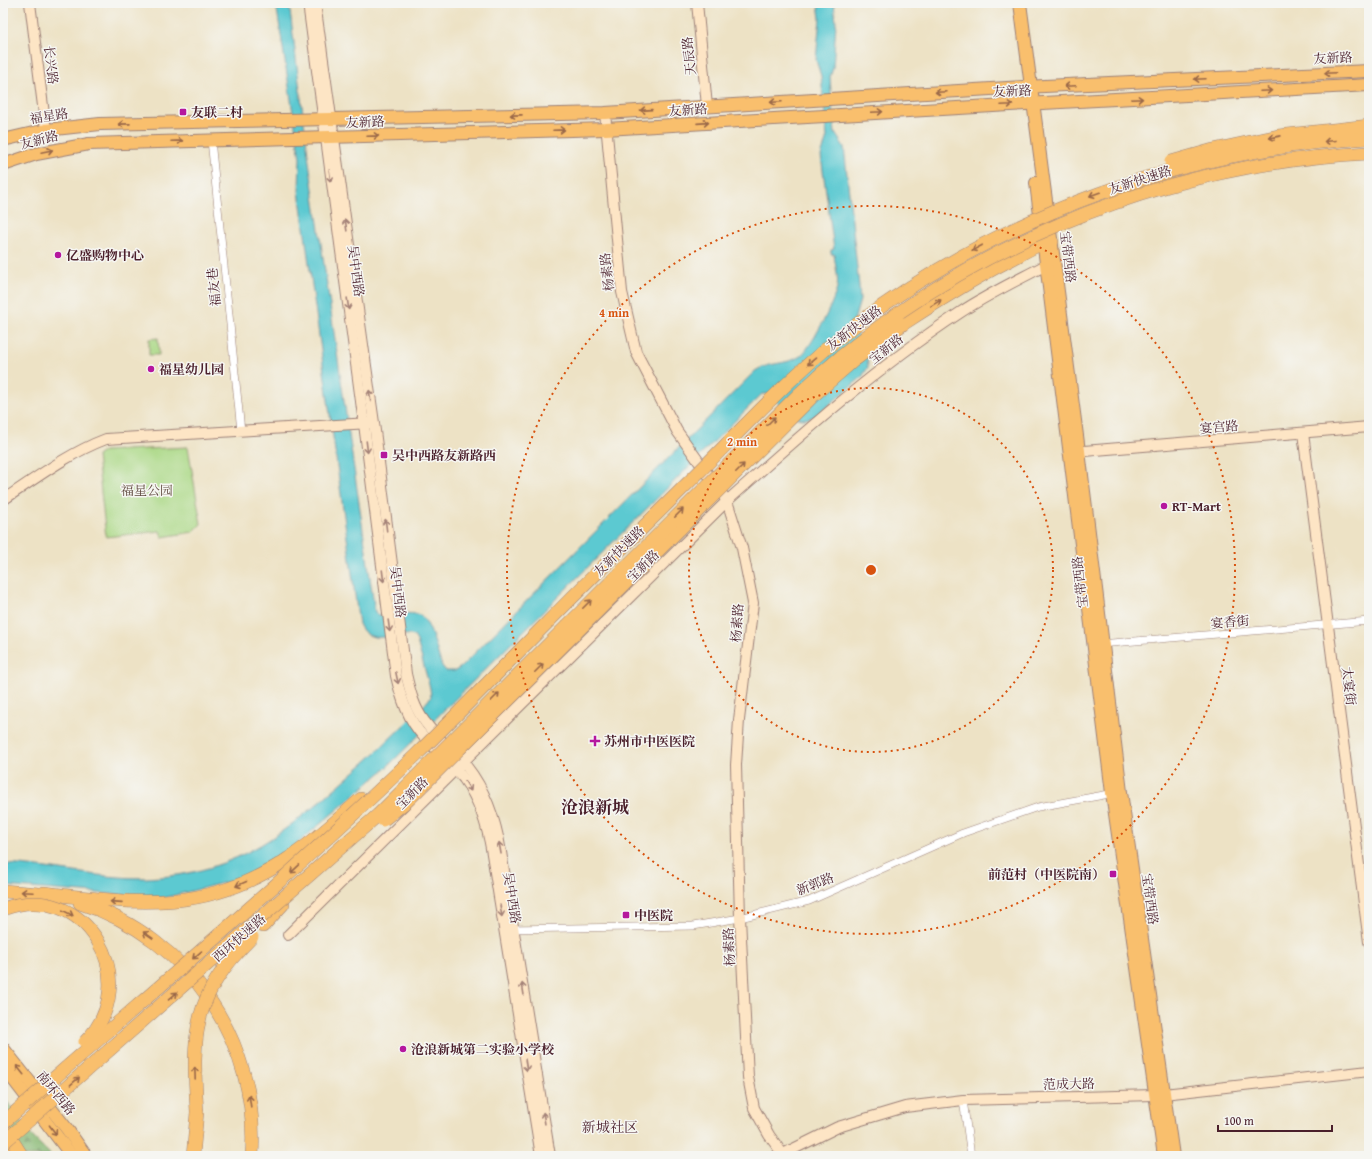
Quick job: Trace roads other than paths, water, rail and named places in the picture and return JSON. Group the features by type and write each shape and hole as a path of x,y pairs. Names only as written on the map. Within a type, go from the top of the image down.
{"highway":[{"path":"1112,188 1174,160 1213,150 1278,136 1369,126"},
{"name":"友新快速路","path":"454,716 793,379 849,330 912,286 974,250 1030,221 1112,188 1162,172 1243,153 1287,145 1369,138"},
{"name":"友新快速路","path":"468,724 808,385 867,336 918,299 978,264 1034,236 1117,201 1164,186 1245,166 1369,152"},
{"path":"263,926 377,824 407,801 442,764 809,400 853,361 903,324 973,280 1048,242"},
{"name":"西环快速路","path":"3,1124 286,877 418,753 454,716"},
{"name":"西环快速路","path":"3,1143 378,815 468,724"},
{"path":"3,891 44,893 112,901 158,903 196,898 235,886 276,866 301,850 379,783 418,753"},
{"path":"378,815 442,764"},
{"path":"194,1156 197,1125 195,1050 198,1027 204,1006 212,986 224,968 296,888"},
{"path":"44,893 85,904 140,930 167,950 202,989 227,1028 242,1064 251,1108 253,1140 252,1156"},
{"path":"3,909 15,905 40,904 58,908 75,917 92,932 99,942 106,957 110,975 108,1003 96,1030 15,1112"},
{"path":"3,1124 22,1156"},
{"path":"3,1150 4,1156"}],"main road":[{"name":"宝带西路","path":"1012,3 1030,104 1116,793 1159,1095 1164,1156"},
{"name":"宝带西路","path":"1020,3 1027,87"},
{"name":"友新路","path":"100,124 605,113 1027,87 1369,70"},
{"name":"友新路","path":"7,163 36,154 82,145 606,129 1369,86"},
{"name":"福星路","path":"3,140 46,130 100,124"},
{"name":"南环西路","path":"3,1048 68,1129 86,1156"},
{"name":"南环西路","path":"3,1066 72,1156"},
{"name":"宝带西路","path":"1159,1095 1173,1156"}],"street":[{"name":"长兴路","path":"30,3 46,130"},
{"name":"吴中西路","path":"308,3 322,120 329,137 369,423 396,642 398,682 408,714 459,765 486,825 508,929 545,1155"},
{"name":"吴中西路","path":"316,3 322,120"},
{"name":"天辰路","path":"696,3 707,106"},
{"name":"杨素路","path":"605,113 622,292 636,352 677,430 727,501 742,548 753,603 750,638 741,700 737,751 737,820 740,918 748,1077 754,1108 782,1155"},
{"name":"福友巷","path":"211,140 241,431"},
{"name":"宝新路","path":"288,935 727,501 803,433 908,348 962,311 1050,265"},
{"path":"3,500 90,445 106,439 326,427 369,423"},
{"name":"宴宫路","path":"1074,452 1369,427"},
{"name":"太宴街","path":"1304,433 1369,942"},
{"name":"宴香街","path":"1097,645 1369,622"},
{"name":"吴中西路","path":"396,642 415,705 427,733"},
{"name":"新郭路","path":"508,929 693,926 740,918 809,901 963,833 1038,807 1116,793"},
{"name":"范成大路","path":"782,1155 845,1125 904,1107 963,1100 1159,1095 1369,1071"},
{"path":"963,1100 971,1156"},
{"path":"545,1155 561,1156"}],"water":[{"path":"276,3 289,3 309,162 375,612 378,615 407,613 421,616 429,628 442,666 446,671 455,671 461,667 755,371 765,366 794,360 799,357 809,346 821,326 835,295 837,288 837,276 834,254 831,254 831,250 834,249 821,156 827,137 821,76 816,60 820,18 818,3 834,3 836,23 833,68 830,77 832,106 835,133 844,147 859,286 860,300 853,324 867,352 868,367 862,377 816,416 809,418 802,419 790,414 770,394 762,394 385,769 286,853 249,874 231,881 164,898 3,886 3,864 39,867 111,877 147,878 180,875 209,868 236,858 261,845 308,812 368,759 420,710 431,697 430,688 417,641 414,636 370,636 359,624 299,191 300,158"}],"place":[{"name":"友联二村","path":"183,112"},
{"name":"亿盛购物中心","path":"58,255"},
{"name":"福星幼儿园","path":"151,369"},
{"name":"吴中西路友新路西","path":"384,455"},
{"name":"RT-Mart","path":"1164,506"},
{"name":"苏州市中医医院","path":"595,741"},
{"name":"前范村（中医院南）","path":"1113,874"},
{"name":"中医院","path":"626,915"},
{"name":"沧浪新城第二实验小学校","path":"403,1049"}],"district":[{"name":"沧浪新城","path":"595,806"},
{"name":"新城社区","path":"610,1127"}],"park label":[{"name":"福星公园","path":"147,490"}]}
